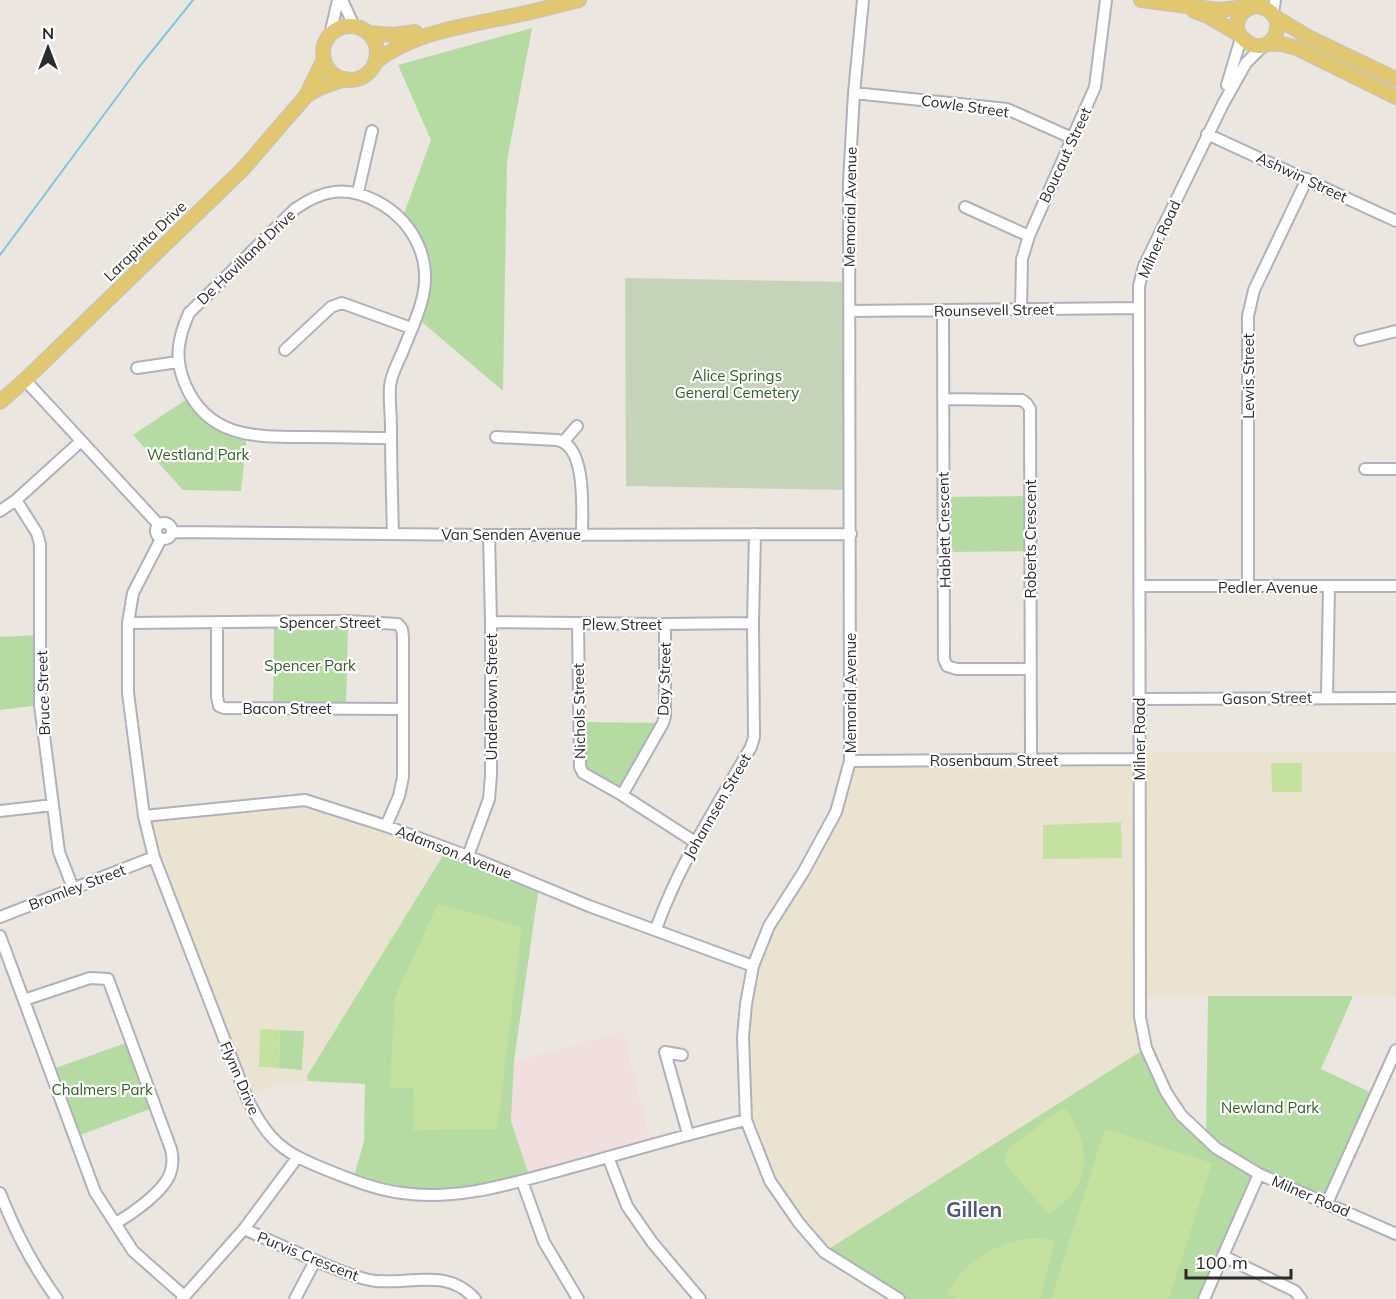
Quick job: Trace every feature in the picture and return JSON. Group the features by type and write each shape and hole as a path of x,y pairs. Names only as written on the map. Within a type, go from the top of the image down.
{"main road":[{"path":"535,11 402,35 368,33 354,26 339,28 330,35 323,49 324,59 332,72 346,79 361,77 370,71 375,62 409,41 448,30 535,11 579,0"},
{"path":"1146,1 1218,9 1255,5 1274,10 1310,38 1396,79"},
{"path":"1146,1 1194,11 1240,36 1250,45 1282,44 1297,48 1396,97"},
{"path":"1240,36 1239,20 1242,14 1255,5"},
{"path":"1266,45 1275,36 1277,30 1274,10"},
{"path":"368,33 376,46 375,62"},
{"name":"Larapinta Drive","path":"0,402 243,169 306,96 324,59"},
{"name":"Larapinta Drive","path":"306,96 322,87 346,79"}],"street":[{"path":"340,0 354,26"},
{"path":"330,35 340,0"},
{"name":"Memorial Avenue","path":"863,0 854,93 849,182 850,761 836,812 804,871 769,926 753,966 743,1037 746,1120 770,1180 799,1223 824,1252 854,1273 899,1299"},
{"name":"Boucaut Street","path":"1021,309 1022,259 1029,236 1095,87 1106,0"},
{"name":"Milner Road","path":"1240,36 1232,72 1213,122 1144,266 1139,286 1140,1017 1146,1048 1166,1092 1181,1115 1216,1148 1259,1174 1396,1234"},
{"name":"Milner Road","path":"1213,122 1246,63 1266,45"},
{"name":"Cowle Street","path":"854,93 1007,109 1072,138"},
{"path":"358,192 372,131"},
{"name":"Ashwin Street","path":"1208,134 1396,221"},
{"name":"Lewis Street","path":"1248,586 1248,316 1254,290 1307,179"},
{"name":"De Havilland Drive","path":"391,438 270,437 247,435 225,428 201,411 190,397 178,362 183,327 189,314 295,208 310,198 326,193 358,192 379,202 402,219 419,245 426,278 423,296 390,384 393,533"},
{"path":"965,207 1029,236"},
{"path":"285,350 331,307 342,303 411,328"},
{"name":"Rounsevell Street","path":"849,311 1138,308"},
{"name":"Hablett Crescent","path":"943,310 944,659 947,666 957,669 1030,669"},
{"path":"1360,340 1396,331"},
{"path":"137,368 178,362"},
{"path":"25,380 159,525"},
{"name":"Roberts Crescent","path":"944,399 1022,400 1028,404 1030,409 1031,760"},
{"path":"564,441 577,426"},
{"path":"496,437 564,441 576,461 582,485 582,533"},
{"path":"0,511 16,500 80,442"},
{"path":"1365,469 1396,469"},
{"name":"Bruce Street","path":"16,500 33,524 40,544 40,705 59,852 74,888"},
{"path":"167,524 172,532 168,538 161,539 156,534 159,525 167,524"},
{"name":"Van Senden Avenue","path":"172,532 489,535 850,534"},
{"name":"Johannsen Street","path":"656,929 669,892 752,747 754,737 755,534"},
{"name":"Underdown Street","path":"468,856 489,799 491,622 489,535"},
{"name":"Flynn Drive","path":"161,539 133,593 128,623 128,693 144,816 154,857 247,1098 257,1120 271,1138 297,1158 380,1190 403,1194 460,1194 522,1181 746,1120"},
{"name":"Pedler Avenue","path":"1140,586 1396,586"},
{"path":"1328,697 1329,587"},
{"name":"Spencer Street","path":"128,623 348,621 398,624 402,629 403,637 403,777 399,796 386,826"},
{"name":"Bacon Street","path":"217,622 219,706 403,709"},
{"name":"Plew Street","path":"491,622 753,623"},
{"name":"Nichols Street","path":"578,624 580,767 583,773 622,795 695,843"},
{"name":"Day Street","path":"622,795 665,716 665,624"},
{"name":"Gason Street","path":"1139,699 1396,698"},
{"name":"Rosenbaum Street","path":"850,761 1139,759"},
{"name":"Adamson Avenue","path":"144,816 304,800 386,826 468,856 589,906 753,966"},
{"path":"0,811 53,805"},
{"name":"Bromley Street","path":"0,917 154,857"},
{"path":"0,936 95,1192 133,1251 183,1298 244,1229 297,1158"},
{"path":"24,1000 90,978 108,979 171,1149 173,1160 170,1174 164,1183 139,1209 116,1222"},
{"path":"1327,1203 1396,1050"},
{"path":"682,1055 665,1052 688,1134"},
{"path":"608,1157 627,1206 651,1242 700,1299"},
{"path":"1203,1299 1259,1174"},
{"path":"522,1181 544,1242 578,1299"},
{"path":"0,1193 15,1230 34,1267 57,1299"},
{"name":"Purvis Crescent","path":"244,1229 315,1261 375,1281 444,1280 463,1287 475,1299"},
{"path":"1223,1256 1295,1291 1300,1299"},
{"path":"295,1299 315,1261"}],"shaded area":[{"path":"1139,751 1396,751 1396,996 1139,997 1146,1048 824,1252 788,1207 746,1120 744,1072 753,966 836,812 850,761 1138,759"},
{"path":"293,799 447,849 307,1076 308,1081 275,1085 247,1098 144,816"},
{"path":"623,1032 651,1144 530,1178 511,1121 514,1061"}],"green space":[{"path":"532,28 507,161 503,391 416,317 424,262 402,219 431,140 398,65"},
{"name":"Alice Springs General Cemetery","path":"625,278 849,282 849,490 626,486"},
{"name":"Westland Park","path":"190,397 201,411 247,435 241,491 183,490 133,435"},
{"path":"1029,496 1029,551 945,552 942,497"},
{"name":"Spencer Park","path":"348,621 346,708 273,709 274,622"},
{"path":"41,635 40,705 0,710 0,637"},
{"path":"578,722 663,723 622,795 583,773"},
{"path":"1271,763 1302,763 1302,792 1272,792"},
{"path":"1121,822 1122,858 1043,859 1043,825"},
{"path":"447,849 539,886 514,1061 511,1121 530,1178 429,1195 353,1180 364,1141 365,1084 308,1081 307,1076"},
{"path":"438,904 522,927 497,1129 413,1130 414,1088 390,1088 395,997"},
{"name":"Newland Park","path":"1208,996 1353,996 1321,1069 1376,1095 1327,1203 1259,1175 1204,1299 899,1299 824,1252 1146,1048 1166,1092 1206,1138"},
{"path":"260,1029 280,1030 279,1068 259,1067"},
{"path":"280,1030 304,1031 302,1070 279,1068"},
{"name":"Chalmers Park","path":"131,1041 155,1107 75,1137 50,1070"},
{"path":"1063,1108 1071,1116 1078,1131 1084,1168 1076,1188 1069,1197 1048,1214 1005,1163 1007,1149"},
{"path":"1105,1129 1212,1163 1169,1299 1051,1299"},
{"path":"1037,1238 1055,1241 1040,1299 958,1299 947,1294 963,1271 984,1254 1009,1243"}],"waterway":[{"path":"0,255 140,66 193,0"}],"district":[{"name":"Gillen","path":"974,1209"}]}
